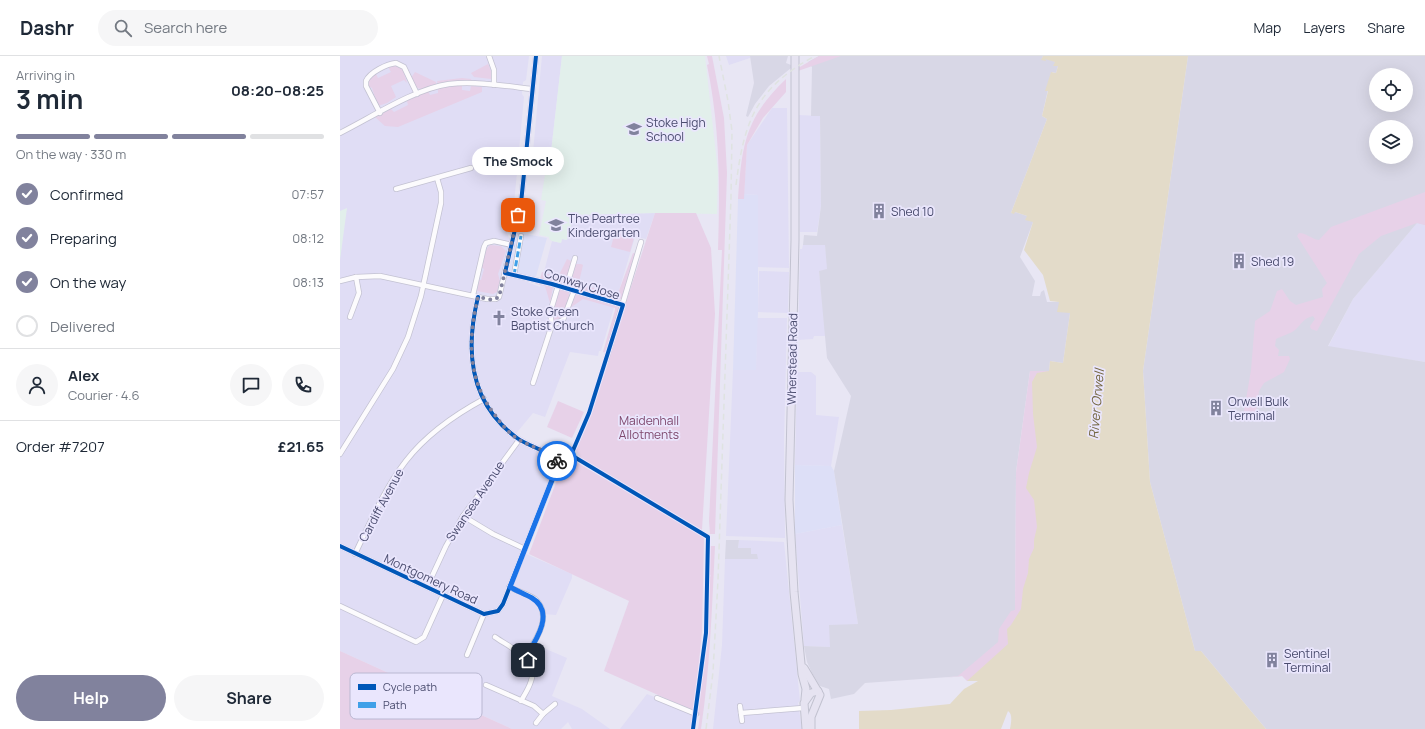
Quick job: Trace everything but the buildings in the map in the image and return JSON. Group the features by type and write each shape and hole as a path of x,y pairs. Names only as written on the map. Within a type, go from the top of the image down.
{"main road":[{"name":"Wherstead Road","path":"795,56 795,240 789,500 794,592 801,661 806,689 806,699 803,708 806,729"},
{"name":"Wherstead Road","path":"801,661 810,680 818,690"},
{"path":"806,699 811,693 818,690 820,695 819,700 810,718 811,729"}],"street":[{"path":"490,56 494,70 494,85"},
{"path":"340,281 356,277 380,276 492,300 499,297 521,203 536,56"},
{"path":"380,113 366,82 370,76 389,65 396,63 403,66 417,94"},
{"path":"340,133 417,94 433,88 455,84 494,85 532,89"},
{"path":"396,189 471,168"},
{"path":"340,454 342,446 393,369 408,337 421,296 441,203 441,192 437,178"},
{"path":"514,275 521,236"},
{"path":"473,295 486,243 494,242 512,245"},
{"name":"Conway Close","path":"606,360 641,242"},
{"name":"Conway Close","path":"566,288 575,258"},
{"name":"Conway Close","path":"505,273 566,288 623,305"},
{"path":"350,317 359,293 356,277"},
{"path":"533,383 552,325 550,313 558,286"},
{"path":"552,325 563,320 574,291"},
{"path":"478,297 471,348 474,373 484,399 501,424 519,440"},
{"name":"Cardiff Avenue","path":"355,554 391,480 411,454 440,426 484,399"},
{"name":"Montgomery Road","path":"340,546 484,614 498,611 503,604 510,587 554,475 557,460 553,456 535,449 519,440"},
{"name":"Swansea Avenue","path":"427,587 446,546 463,516 519,440"},
{"path":"463,516 493,534 525,549"},
{"path":"510,587 533,598 540,604 544,614 543,623 539,633 525,658"},
{"path":"340,606 416,642 424,637 443,595"},
{"name":"Montgomery Road","path":"467,655 483,622 484,614"},
{"path":"495,637 528,660 532,673 531,680 521,701"},
{"path":"486,684 534,706 543,714"},
{"path":"657,698 696,714"},
{"path":"536,723 543,714 555,704"},
{"path":"740,706 742,721"},
{"path":"741,713 803,708"}],"shaded area":[{"path":"340,56 529,56 526,80 523,82 522,94 524,97 514,204 507,233 512,245 505,273 540,287 552,241 561,243 562,239 567,240 574,215 655,213 646,239 635,237 601,351 599,351 598,356 570,352 545,417 533,413 514,436 553,456 557,466 524,553 572,574 572,578 556,615 544,614 535,641 539,646 567,658 552,696 582,709 610,729 572,729 568,722 561,729 512,729 482,715 482,673 389,673 340,651"},
{"path":"542,56 562,56 551,152 547,153 533,152"},
{"name":"Stoke High School","path":"562,56 705,56 718,172 717,214 655,213 574,215 567,240 562,239 561,243 552,241 549,237 539,235 546,201 541,200 548,155 551,152"},
{"path":"726,56 750,56 750,58 729,65"},
{"path":"750,56 788,56 786,63 791,65 791,68 769,86 755,104 748,117 746,116 754,83"},
{"path":"819,56 1043,56 1042,60 1045,58 1056,62 1058,66 1056,73 1052,72 1042,116 1047,119 1011,213 1015,212 1027,216 1033,222 1020,257 1035,281 1032,296 1040,296 1041,292 1044,290 1047,302 1059,302 1070,313 1063,363 1050,361 1049,371 1030,371 1016,472 1015,610 999,643 963,676 865,683 854,694 831,699 829,689 820,686 812,673 807,662 804,646 830,647 829,625 858,624 834,471 851,396 827,358 819,271 827,269 825,245 803,245 804,235 817,236 821,206 820,116 811,116 812,67 808,62"},
{"path":"1188,56 1425,56 1425,225 1417,223 1353,299 1328,346 1425,362 1425,729 1266,729 1201,651 1195,651 1150,482 1143,371"},
{"path":"772,108 787,108 789,268 758,267 758,195 744,194 747,145"},
{"path":"798,115 820,116 821,206 817,232 800,232"},
{"path":"744,194 758,195 758,312 756,370 733,370 738,199 744,199"},
{"path":"347,208 340,260 340,211"},
{"path":"1417,223 1425,225 1425,362 1328,347 1353,299"},
{"path":"515,232 547,238 535,280 505,273"},
{"path":"803,245 825,245 828,270 819,271 826,336 814,336 813,339 798,340 800,249 802,249"},
{"path":"759,271 789,272 788,313 758,312"},
{"path":"757,318 787,318 784,442 785,538 726,536 733,370 756,370"},
{"path":"797,372 811,372 816,376 816,415 839,417 831,466 795,465"},
{"path":"795,465 831,466 834,471 842,525 795,534"},
{"path":"842,525 858,624 830,647 804,646 795,534"},
{"path":"726,540 739,540 738,548 751,548 751,554 757,554 758,559 725,559"},
{"path":"739,540 784,542 800,701 798,703 802,729 713,729 722,645 725,559 757,559 751,554 738,548"},
{"path":"647,694 696,714 693,729 620,729"}],"green space":[{"path":"707,56 712,56 724,118 727,173 715,534 710,534 709,521 722,250 718,250 719,203 717,134"},
{"path":"819,56 841,56 798,71 798,68"},
{"path":"487,61 491,71 491,79 474,77 471,73 488,64"},
{"path":"393,65 403,69 407,83 404,80 391,86 396,97 387,103 378,106 372,88 368,86 369,78 376,74 378,78 391,72 388,67"},
{"path":"415,72 436,82 436,85 421,89 417,88 411,78"},
{"path":"462,78 471,79 472,82 438,85 437,81"},
{"path":"786,79 786,92 763,118 747,145 744,199 738,199 741,163 748,133 762,107 772,93"},
{"path":"462,85 462,90 470,91 471,86 482,87 482,92 398,127 385,126 375,117 391,109 394,112 408,105 407,101 428,91 430,95 438,93 438,88"},
{"path":"1425,192 1425,225 1417,223 1381,236 1359,254 1317,331 1311,329 1310,326 1315,319 1313,316 1304,320 1293,331 1276,339 1275,346 1279,350 1278,356 1289,356 1290,359 1284,372 1264,383 1259,391 1256,411 1243,417 1251,370 1255,321 1270,311 1277,291 1282,289 1290,301 1296,305 1323,297 1322,289 1327,283 1297,236 1299,233 1319,240 1331,227"},
{"name":"Maidenhall Allotments","path":"655,213 696,213 711,248 715,314 702,530 580,458 575,448 592,407"},
{"path":"615,232 634,238 630,252 611,247"},
{"path":"490,245 501,246 506,251 498,274 500,281 497,292 493,294 477,291 479,280 481,280 484,269 481,267 484,255"},
{"path":"633,253 637,254 624,297 616,301 570,286 576,264 581,264 583,265 579,282 617,296"},
{"path":"567,259 571,261 571,270 563,284 540,279 542,272 558,277"},
{"path":"537,282 553,287 550,303 545,286 536,284"},
{"path":"560,289 569,291 569,297 561,318 555,321 552,315"},
{"path":"579,294 618,307 619,310 606,353 603,352 615,308 583,299 570,308 576,295"},
{"path":"1030,371 1049,371 1046,514 1014,639 979,681 967,681 962,676 945,678 958,676 998,642 999,629 1011,611 1015,610 1016,472"},
{"path":"558,401 584,412 572,438 547,427"},
{"path":"571,459 704,537 702,632 694,711 604,671 629,601 529,554 563,464"},
{"path":"710,546 715,546 710,638 707,683 701,729 698,729 700,716 697,711 706,636 709,577 711,576 709,574"},
{"path":"340,651 389,673 350,673 350,719 482,719 482,715 512,729 340,729"}],"water":[{"name":"River Orwell","path":"1043,56 1188,56 1143,371 1150,482 1195,651 1201,651 1266,729 1010,729 1011,716 1010,712 1008,711 1001,729 859,729 859,711 891,710 950,704 964,689 978,681 967,681 1008,644 1007,629 1021,609 1023,589 1028,573 1029,559 1034,548 1037,527 1034,500 1026,488 1037,447 1033,414 1032,382 1037,373 1049,371 1050,361 1063,363 1070,313 1057,312 1059,302 1050,301 1043,275 1024,250 1033,222 1025,220 1027,216 1015,212 1014,214 1011,213 1047,119 1042,116 1048,91 1045,91 1051,72 1056,73 1058,66 1053,66 1055,62 1045,59 1046,61 1041,60"}],"railway":[{"path":"706,729 713,672 718,580 731,197 732,131 719,56"},
{"path":"736,185 743,142 756,108 766,94 779,81 795,68 815,56"}],"marked path":[{"path":"514,275 521,236"}],"cycle path":[{"path":"536,56 521,203 505,273 552,284 623,305 589,413 571,455 708,537 706,633 693,729"},
{"path":"340,546 484,614 498,611 503,604 554,475 557,460 549,454 517,438 501,424 489,409 480,392 472,356 472,336 478,297"}],"way so far":[{"path":"518,215 499,297 492,300 478,297 471,336 474,373 484,399 490,410 501,424 519,440 535,449 553,456 557,461"}],"place":[{"name":"Stoke High School","path":"634,129"},
{"name":"Shed 10","path":"879,211"},
{"name":"The Smock","path":"518,215"},
{"name":"The Peartree Kindergarten","path":"556,225"},
{"name":"Shed 19","path":"1239,261"},
{"name":"Stoke Green Baptist Church","path":"499,318"},
{"name":"Orwell Bulk Terminal","path":"1216,408"},
{"name":"Sentinel Terminal","path":"1272,660"}],"route":[{"path":"528,660 525,658 539,633 543,623 544,614 540,604 533,598 510,587 554,475 557,461"}]}
